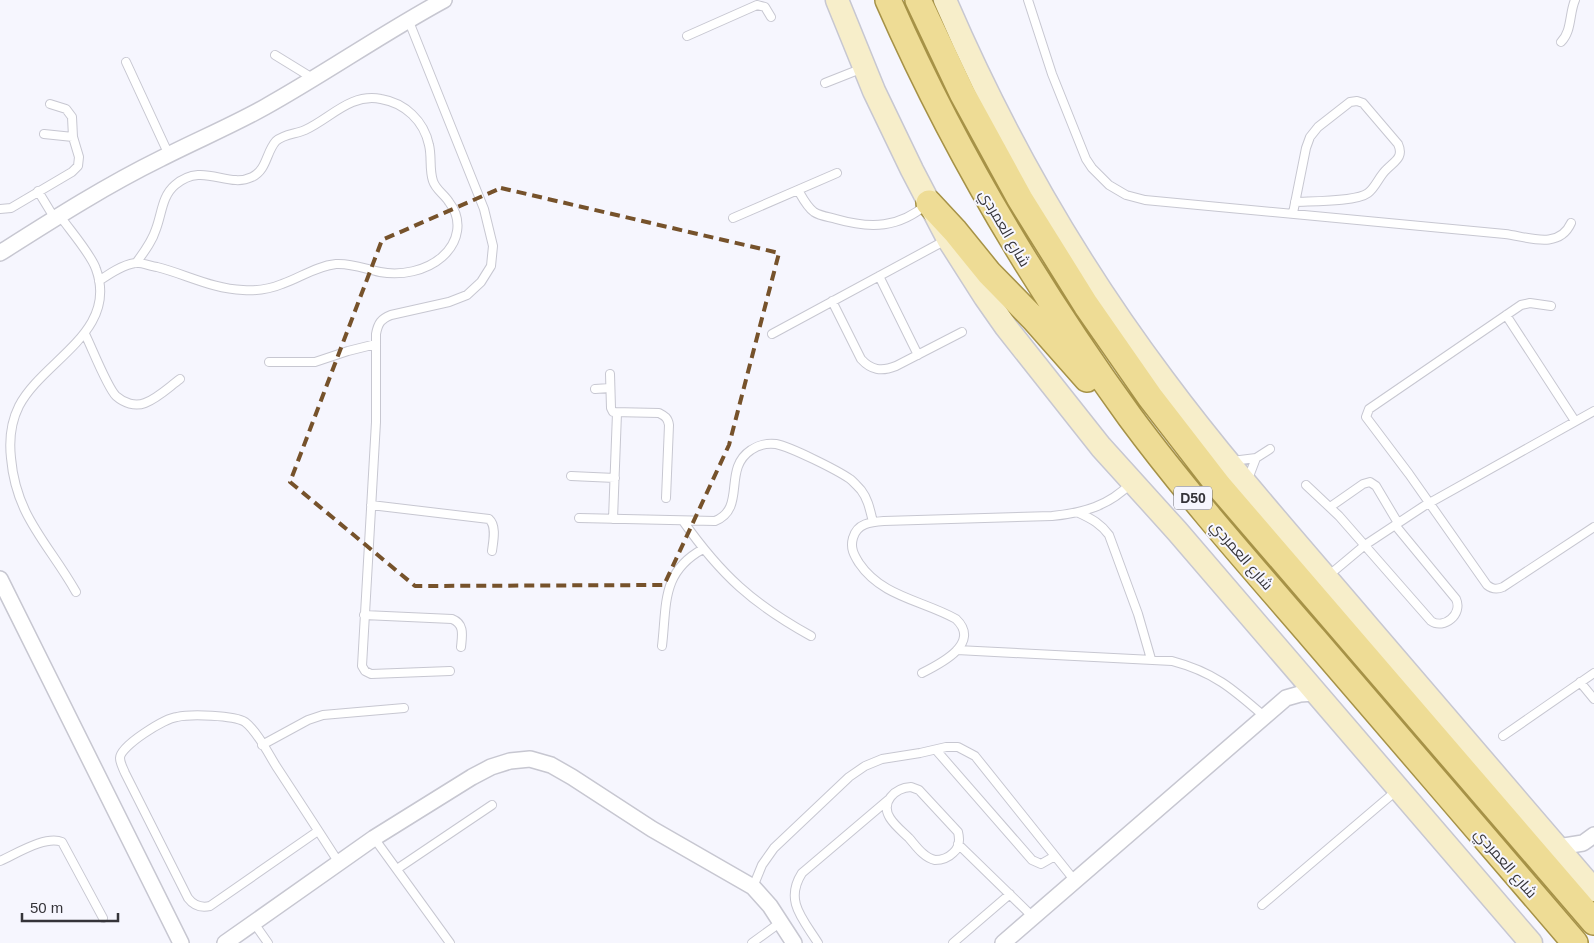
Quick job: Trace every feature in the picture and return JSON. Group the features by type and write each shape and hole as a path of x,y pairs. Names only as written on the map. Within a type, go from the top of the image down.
{"main road":[{"name":"شارع العمردي","path":"888,0 935,100 999,218 1063,321 1130,416 1198,504 1575,943"},
{"name":"شارع العمردي","path":"918,0 962,93 1020,199 1086,305 1150,397 1218,485 1594,922"},
{"path":"929,203 955,230 989,273 1034,319 1080,372 1104,396 1130,416"}],"street":[{"path":"0,253 109,186 263,108 408,19 444,0"},
{"path":"837,0 864,68 896,139 948,240 1006,327 1076,418 1171,525 1530,943"},
{"path":"946,0 998,113 1048,205 1108,301 1163,380 1247,485 1594,890"},
{"path":"0,579 181,943"},
{"path":"1286,698 1291,684 1293,668"},
{"path":"1004,943 1286,698 1314,693"},
{"path":"225,943 374,838 490,767 510,761 530,759 550,765 572,777 652,829 753,887 770,906 794,943"},
{"path":"1558,847 1588,839"},
{"path":"1575,868 1588,839"}],"lane":[{"path":"1028,0 1052,74 1086,159 1096,173 1109,185 1126,195 1146,200 1496,233 1547,240 1559,238 1568,230 1571,223"},
{"path":"1561,42 1569,30 1571,12 1575,0"},
{"path":"687,36 761,3 771,17"},
{"path":"408,19 484,209 493,246 490,266 481,282 466,295 448,302 382,319 378,325 376,334 376,422 362,666 365,671 371,674 450,672"},
{"path":"275,55 314,78"},
{"path":"126,62 169,154"},
{"path":"825,84 864,68"},
{"path":"99,281 116,270 136,263 169,270 217,286 242,290 263,289 283,284 322,267 335,264 350,264 379,272 395,274 412,272 441,258 453,247 458,232 457,216 450,202 437,189 433,181 430,146 424,128 412,114 397,103 380,98 361,99 348,103 303,131 278,139 260,171 253,176 236,180 218,176 196,175 185,178 175,185 167,194 162,205 157,227 151,241 136,263"},
{"path":"1293,214 1295,202 1308,142 1310,137 1318,128 1350,102 1357,101 1363,103 1398,144 1399,158 1382,173 1373,188 1364,196 1353,199 1295,202"},
{"path":"0,209 10,208 72,172 78,166 80,157 73,137 72,117 60,107 50,104"},
{"path":"44,134 73,137"},
{"path":"733,218 837,173"},
{"path":"798,190 814,212 842,221 864,224 882,225 901,221 929,203"},
{"path":"38,191 93,263 99,281 98,309 93,322 85,334 51,368 20,406 12,426 10,441 14,478 19,498 27,517 76,592"},
{"path":"772,334 948,240"},
{"path":"879,276 918,355"},
{"path":"832,301 861,359 867,366 876,370 886,370 962,332"},
{"path":"1551,306 1527,303 1506,315 1367,411 1367,419 1487,586 1494,589 1503,587 1594,527"},
{"path":"1506,315 1575,421"},
{"path":"85,334 115,395 123,401 133,405 143,404 180,379"},
{"path":"269,362 315,362 376,344"},
{"path":"610,374 611,408 613,412 659,413 668,419 666,498"},
{"path":"595,389 610,388"},
{"path":"1326,577 1365,546 1429,503 1594,411"},
{"path":"613,519 617,413"},
{"path":"579,518 683,521 715,521 724,518 730,511 736,470 742,459 751,450 762,445 775,444 787,447 850,479 862,491 870,506 873,522"},
{"path":"1226,460 1239,461 1256,458 1270,449"},
{"path":"1247,485 1249,474 1256,458"},
{"path":"571,476 615,478"},
{"path":"922,673 935,667 957,650 963,642 965,633 961,624 956,619 888,590 863,568 854,555 851,544 854,533 862,525 873,522 1052,516 1080,513 1108,502 1132,482"},
{"path":"1306,485 1330,507 1431,622 1445,623 1457,613 1456,599 1396,524 1376,486 1370,482 1363,484 1330,507"},
{"path":"371,505 489,519 493,526 492,551"},
{"path":"1080,513 1094,519 1109,536 1136,606 1151,659"},
{"path":"683,521 703,549 726,575 752,599 780,619 811,636"},
{"path":"662,646 671,580 679,567 690,556 703,549"},
{"path":"364,615 452,619 458,621 461,626 462,647"},
{"path":"957,650 1151,659 1172,662 1192,667 1211,675 1228,686 1265,717"},
{"path":"1503,736 1594,673"},
{"path":"1580,682 1594,699"},
{"path":"262,745 308,720 323,715 404,708"},
{"path":"318,831 210,906 198,906 188,898 125,772 120,758 122,750 168,719 185,716 239,719 250,727 318,831 338,863"},
{"path":"753,887 762,865 774,848 857,771 882,759 946,747 958,747 974,756 1075,881"},
{"path":"936,750 1032,860 1041,864 1055,856"},
{"path":"818,943 796,908 794,890 797,881 802,873 888,800 894,792 902,788 911,787 919,790 955,827 958,832 958,844 952,854 941,860 935,860 924,855 889,818 888,800"},
{"path":"1262,905 1398,790"},
{"path":"397,869 492,805"},
{"path":"374,838 450,943"},
{"path":"0,861 46,841 56,839 62,842 104,918"},
{"path":"958,844 1033,917"},
{"path":"955,942 1010,894"},
{"path":"752,943 780,922"},
{"path":"254,923 268,943"}],"highlighted area":[{"path":"501,188 779,253 729,445 664,585 415,586 290,482 382,240"}]}
